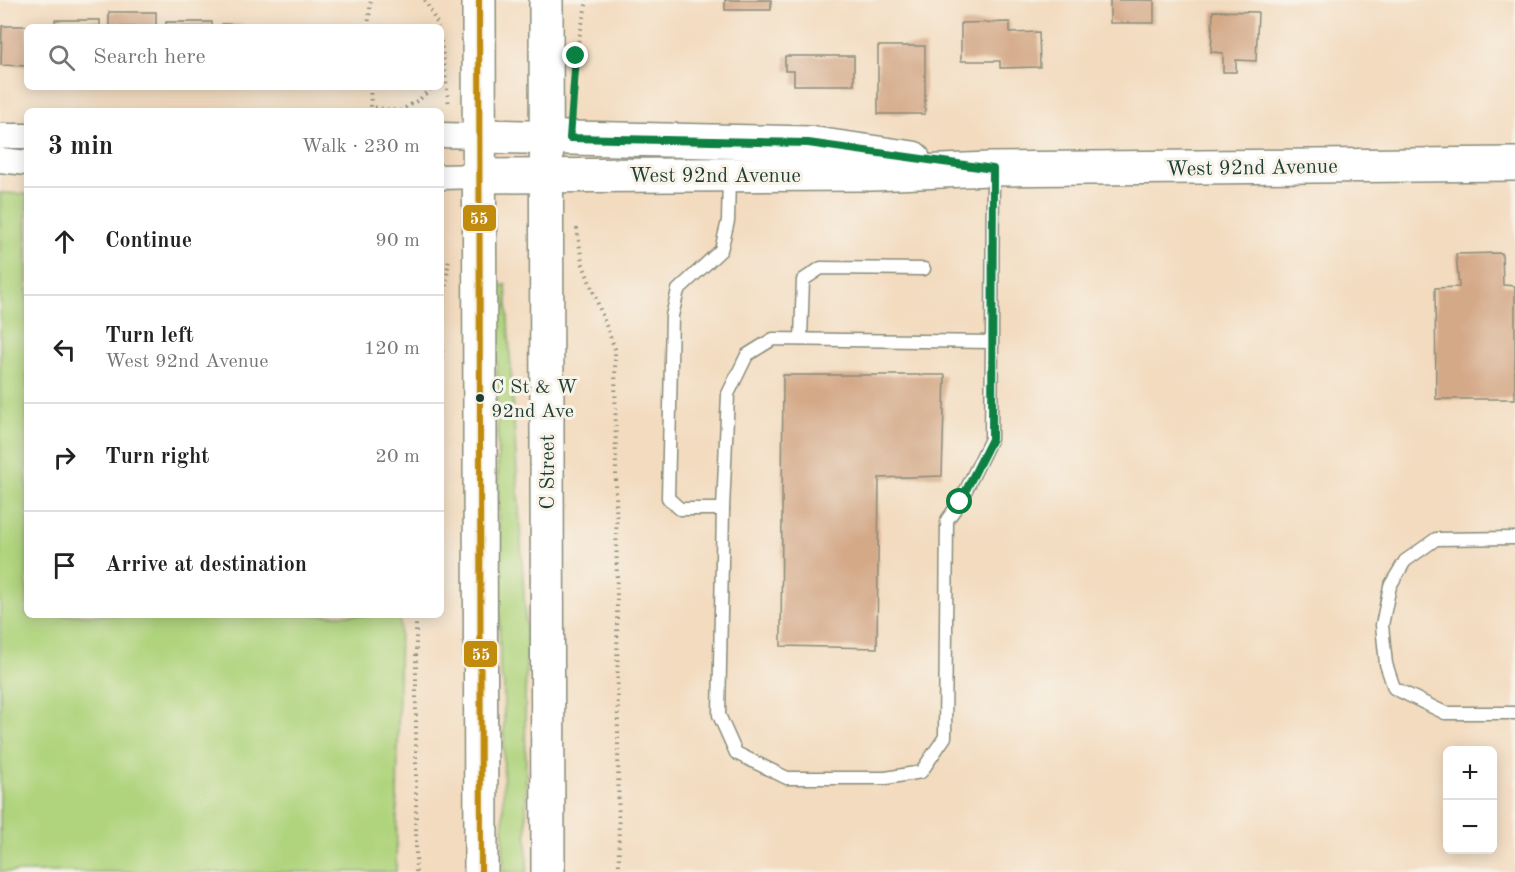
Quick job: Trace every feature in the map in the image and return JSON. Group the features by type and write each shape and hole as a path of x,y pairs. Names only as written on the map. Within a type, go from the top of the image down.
{"main road":[{"path":"479,0 458,136 479,176 481,872"},
{"name":"C Street","path":"546,0 548,872"},
{"name":"West 92nd Avenue","path":"458,136 808,143 991,169"},
{"name":"West 92nd Avenue","path":"479,176 729,176 872,174 991,169 1515,164"}],"street":[{"path":"0,136 24,136"},
{"path":"0,160 24,163"},
{"name":"West 92nd Avenue","path":"444,177 479,176"}],"lane":[{"path":"991,169 992,342 992,439 960,502 947,520 945,737 921,772 886,778 787,778 736,753 719,715 723,509 728,394 747,355 773,339 992,342"},
{"path":"723,509 680,508 668,498 672,316 678,290 721,250 728,221 729,176"},
{"path":"801,339 803,280 821,268 924,269"},
{"path":"1515,538 1436,539 1405,561 1390,586 1382,625 1386,664 1394,688 1445,713 1515,713"}],"path":[{"path":"369,24 372,0"},
{"path":"425,0 437,24"},
{"path":"576,56 587,0"},
{"path":"444,79 458,136"},
{"path":"370,90 371,107 378,108"},
{"path":"404,108 420,99 429,90"},
{"path":"576,219 582,262 615,349 619,872"},
{"path":"444,302 449,256"},
{"path":"416,618 416,872"}],"green space":[{"path":"0,193 24,194 24,618 400,618 396,872 0,872"},
{"path":"506,285 527,645 525,696 527,872 503,872 504,684 500,674 496,286"}],"building":[{"path":"725,0 771,0 771,10 725,10"},
{"path":"1110,0 1154,0 1154,23 1110,23"},
{"path":"1213,11 1258,12 1256,61 1236,60 1236,72 1223,72 1223,53 1211,52"},
{"path":"109,12 156,12 156,24 109,24"},
{"path":"55,20 100,20 100,24 55,24"},
{"path":"166,22 212,22 212,24 166,24"},
{"path":"1010,22 1010,33 1039,32 1040,67 1000,68 1000,61 961,61 961,23"},
{"path":"2,26 24,26 24,66 1,65"},
{"path":"878,46 925,46 925,114 878,114"},
{"path":"785,56 854,56 854,85 794,85 794,71 785,71"},
{"path":"1502,253 1503,285 1515,286 1515,399 1436,399 1435,288 1459,287 1456,254"},
{"path":"783,375 945,375 942,476 879,478 877,648 781,646"}],"transit line":[{"name":"55","path":"479,0 481,872"}],"place":[{"name":"C St & W 92nd Ave","path":"480,398"}],"route":[{"path":"576,56 570,138 808,143 993,169 992,439 960,502"}]}
